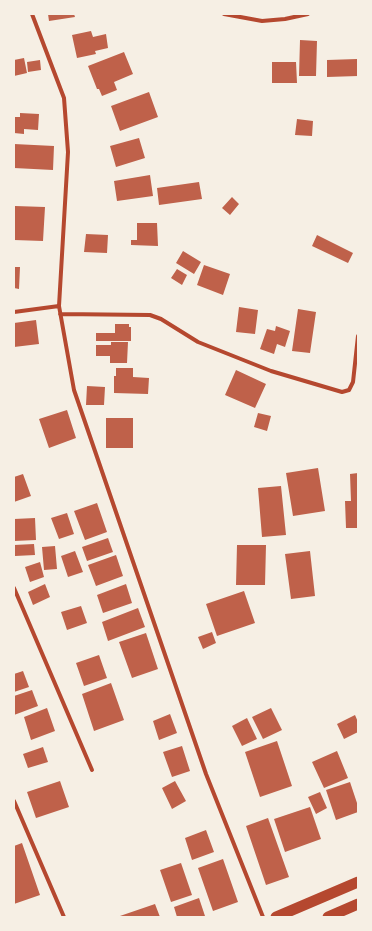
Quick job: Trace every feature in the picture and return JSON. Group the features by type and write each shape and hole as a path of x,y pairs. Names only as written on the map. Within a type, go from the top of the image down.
{"highway":[{"path":"276,917 358,882"},
{"path":"328,917 358,904"}],"street":[{"path":"32,14 64,98 68,152 59,306 74,390 206,774 263,917"},
{"path":"224,14 262,21 285,19 308,14"},
{"path":"14,312 59,306"},
{"path":"60,314 150,316 161,319 198,342 271,371 342,392 349,390 353,382 358,336"},
{"path":"14,588 92,770"},
{"path":"14,801 64,917"}],"building":[{"path":"48,14 74,14 75,17 49,21"},
{"path":"91,31 93,37 106,34 108,48 95,51 96,54 77,58 72,35"},
{"path":"300,40 317,41 316,76 299,76"},
{"path":"124,52 133,74 114,82 117,90 102,96 99,89 97,89 88,66"},
{"path":"24,58 27,73 14,76 14,60"},
{"path":"357,59 358,76 327,77 327,60"},
{"path":"40,60 41,70 28,72 27,62"},
{"path":"272,62 296,62 297,83 272,83"},
{"path":"149,92 158,117 120,131 111,106"},
{"path":"20,113 39,114 38,130 24,129 24,134 14,133 14,117 20,117"},
{"path":"297,119 313,121 312,136 295,135"},
{"path":"139,138 145,158 116,167 110,146"},
{"path":"14,144 54,146 53,170 14,168"},
{"path":"150,175 153,196 117,201 114,181"},
{"path":"199,182 202,199 159,205 157,188"},
{"path":"232,197 239,204 230,215 222,208"},
{"path":"15,206 45,207 43,241 14,240"},
{"path":"137,223 157,223 158,246 131,245 131,240 137,240"},
{"path":"86,234 108,235 107,253 84,252"},
{"path":"317,235 353,253 348,263 312,246"},
{"path":"183,251 201,262 194,274 176,263"},
{"path":"204,265 230,274 223,295 197,285"},
{"path":"14,267 20,267 19,289 14,288"},
{"path":"177,269 187,275 182,285 171,278"},
{"path":"239,307 258,310 255,334 236,332"},
{"path":"298,309 316,312 310,353 292,351"},
{"path":"36,320 39,344 14,347 14,323"},
{"path":"115,324 129,324 129,327 131,327 131,341 96,341 96,333 115,333"},
{"path":"276,326 290,331 285,347 277,344 274,354 260,349 267,329 275,331"},
{"path":"111,342 128,342 127,363 110,363 110,356 96,356 96,345 111,345"},
{"path":"116,368 133,368 133,377 149,378 148,394 114,393 114,376 116,376"},
{"path":"236,370 266,384 255,408 225,395"},
{"path":"87,386 105,387 104,405 86,405"},
{"path":"67,410 76,438 49,448 39,419"},
{"path":"258,413 271,416 267,431 254,427"},
{"path":"106,418 133,418 133,448 106,448"},
{"path":"318,468 325,511 293,516 286,473"},
{"path":"358,473 358,528 346,528 345,501 351,501 350,474"},
{"path":"23,474 31,496 14,502 14,477"},
{"path":"281,486 286,535 262,537 258,488"},
{"path":"97,503 107,532 85,540 74,511"},
{"path":"67,513 74,534 59,539 51,518"},
{"path":"35,518 36,540 14,541 14,519"},
{"path":"108,538 113,552 87,561 82,547"},
{"path":"34,544 35,555 15,556 14,545"},
{"path":"237,545 266,545 265,585 236,585"},
{"path":"55,546 57,569 44,570 42,547"},
{"path":"75,551 83,572 68,577 61,556"},
{"path":"310,551 315,596 291,599 285,554"},
{"path":"116,555 123,576 96,586 88,565"},
{"path":"40,562 44,577 30,582 25,567"},
{"path":"45,584 50,597 33,605 28,592"},
{"path":"126,584 132,603 103,613 97,595"},
{"path":"244,591 255,623 217,636 206,604"},
{"path":"81,606 87,623 67,630 61,612"},
{"path":"138,608 145,627 108,641 102,622"},
{"path":"212,632 216,643 203,649 198,637"},
{"path":"146,633 158,669 132,678 119,642"},
{"path":"99,655 107,678 84,686 76,663"},
{"path":"23,671 29,687 14,692 14,674"},
{"path":"111,683 124,720 94,731 82,694"},
{"path":"32,690 38,706 14,715 14,696"},
{"path":"47,708 55,731 31,740 24,717"},
{"path":"271,708 282,730 263,739 252,717"},
{"path":"170,714 177,733 159,740 153,721"},
{"path":"355,715 358,722 358,732 344,739 337,724"},
{"path":"247,718 257,739 242,746 232,726"},
{"path":"277,741 292,786 260,797 245,752"},
{"path":"182,746 190,771 172,777 163,752"},
{"path":"43,747 48,762 28,768 23,754"},
{"path":"337,751 348,778 324,788 312,762"},
{"path":"60,781 69,807 36,818 27,792"},
{"path":"175,781 186,801 172,809 162,788"},
{"path":"350,782 358,806 358,812 336,820 326,790"},
{"path":"320,792 327,808 316,814 308,797"},
{"path":"310,807 321,839 285,852 274,819"},
{"path":"268,818 289,877 266,885 246,826"},
{"path":"206,830 214,852 192,860 185,838"},
{"path":"22,843 40,895 14,904 14,846"},
{"path":"223,859 238,902 213,911 198,868"},
{"path":"181,863 192,895 171,902 160,870"},
{"path":"199,898 205,916 177,917 174,907"},
{"path":"155,904 160,917 117,917"}]}
